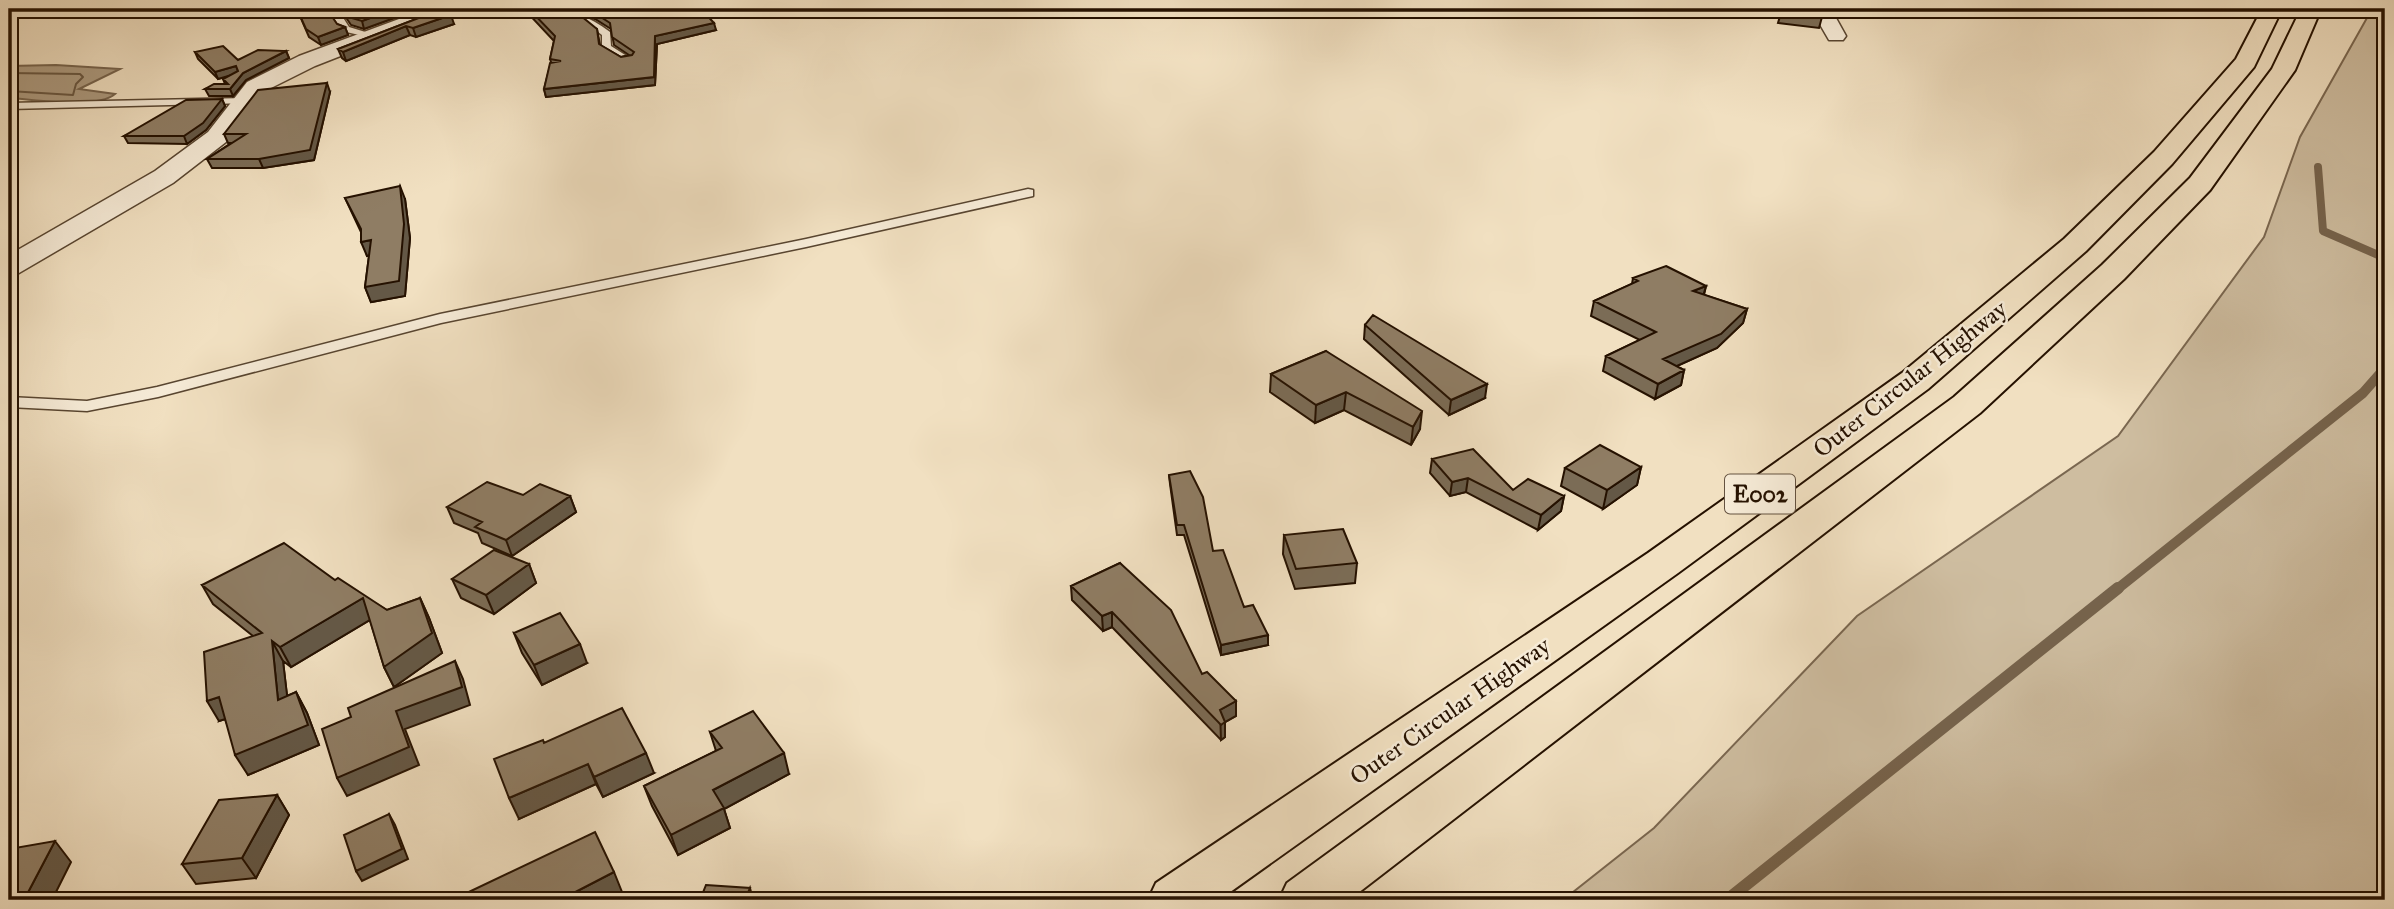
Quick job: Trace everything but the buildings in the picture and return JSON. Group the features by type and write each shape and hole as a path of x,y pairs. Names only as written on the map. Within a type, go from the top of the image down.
{"highway":[{"name":"Outer Circular Highway","path":"1176,900 1652,571 1915,381 2075,245 2163,158 2246,62 2272,9"},
{"name":"Outer Circular Highway","path":"1307,900 1967,405 2113,272 2200,184 2283,70 2311,9"}],"street":[{"path":"9,267 164,177 217,137 255,87 307,61 443,9"},
{"path":"1821,9 1836,36"}],"lane":[{"path":"339,9 337,16 345,29 368,36"},
{"path":"543,9 587,19 607,34 606,47 628,60"},
{"path":"9,106 246,101"},
{"path":"9,402 87,406 158,392 440,319 806,243 1028,192"}],"shaded area":[{"path":"2372,9 2385,9 2385,900 1563,900 1654,828 1857,616 2118,436 2264,237 2300,137"}],"water":[{"path":"56,65 120,69 79,89 115,94 94,102 79,103 9,98 9,66"}],"waterway":[{"path":"2318,167 2323,231 2385,258"},
{"path":"2116,590 2363,393 2385,368"},
{"path":"1727,900 2118,588"}]}
